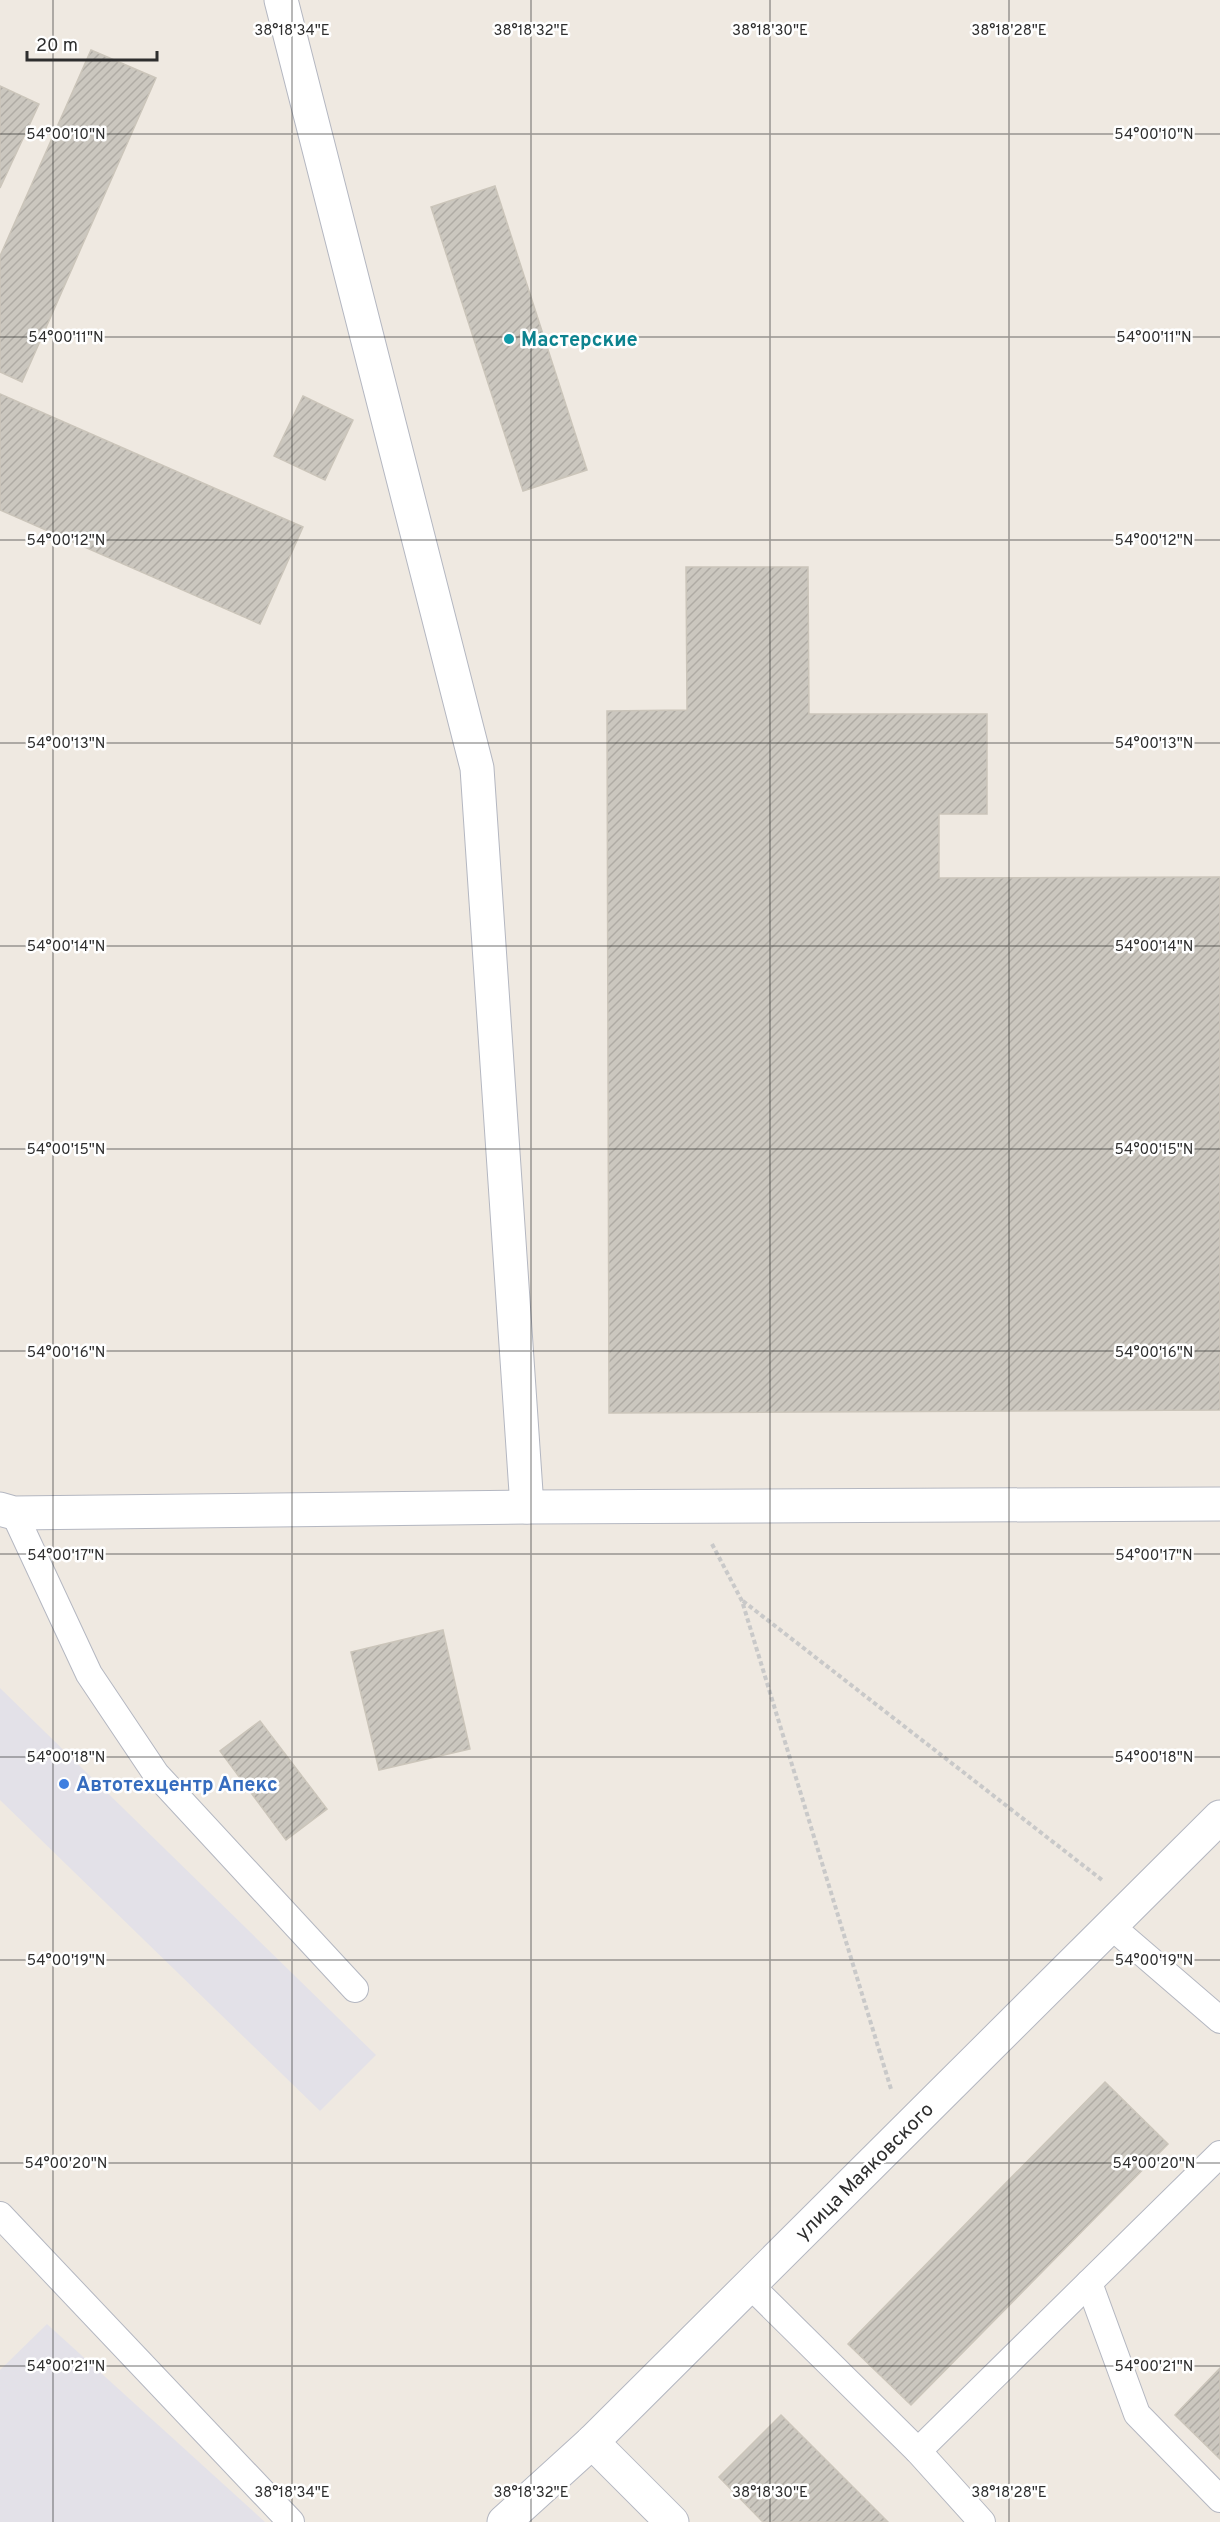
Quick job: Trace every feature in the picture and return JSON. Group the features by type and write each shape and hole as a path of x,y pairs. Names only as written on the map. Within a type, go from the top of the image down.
{"street":[{"path":"281,0 477,768 527,1508"},
{"path":"7,1511 1220,1504"},
{"name":"улица Маяковского","path":"504,2522 592,2442 1220,1817"},
{"path":"592,2442 672,2522"}],"lane":[{"path":"7,1511 89,1674 156,1774 355,1989"},
{"path":"1122,1915 1220,2020"},
{"path":"918,2451 1220,2154"},
{"path":"0,2215 291,2522"},
{"path":"1089,2283 1137,2414 1220,2499"},
{"path":"750,2284 918,2451 982,2522"}],"path":[{"path":"692,1507 742,1601 904,2131"},
{"path":"742,1601 1122,1915"}],"shaded area":[{"path":"0,1688 376,2055 320,2111 0,1800"},
{"path":"47,2324 265,2522 0,2522 0,2370"}],"building":[{"path":"91,50 156,78 22,382 0,372 0,256"},
{"path":"0,86 39,104 0,188"},
{"name":"Мастерские","path":"495,186 587,470 523,491 431,207"},
{"path":"0,394 303,527 260,624 0,510"},
{"path":"303,396 353,420 325,480 274,456"},
{"path":"686,567 808,567 809,714 987,714 987,814 939,814 939,878 1220,877 1220,1410 609,1413 607,711 687,710"},
{"path":"443,1630 470,1749 379,1770 351,1652"},
{"path":"260,1721 327,1809 286,1840 220,1751"},
{"path":"1105,2082 1168,2144 911,2405 848,2344"},
{"path":"1220,2368 1220,2459 1175,2415"},
{"path":"781,2415 888,2522 763,2522 719,2477"}],"place":[{"name":"Мастерские","path":"509,339"},
{"name":"Автотехцентр Апекс","path":"64,1784"}]}
